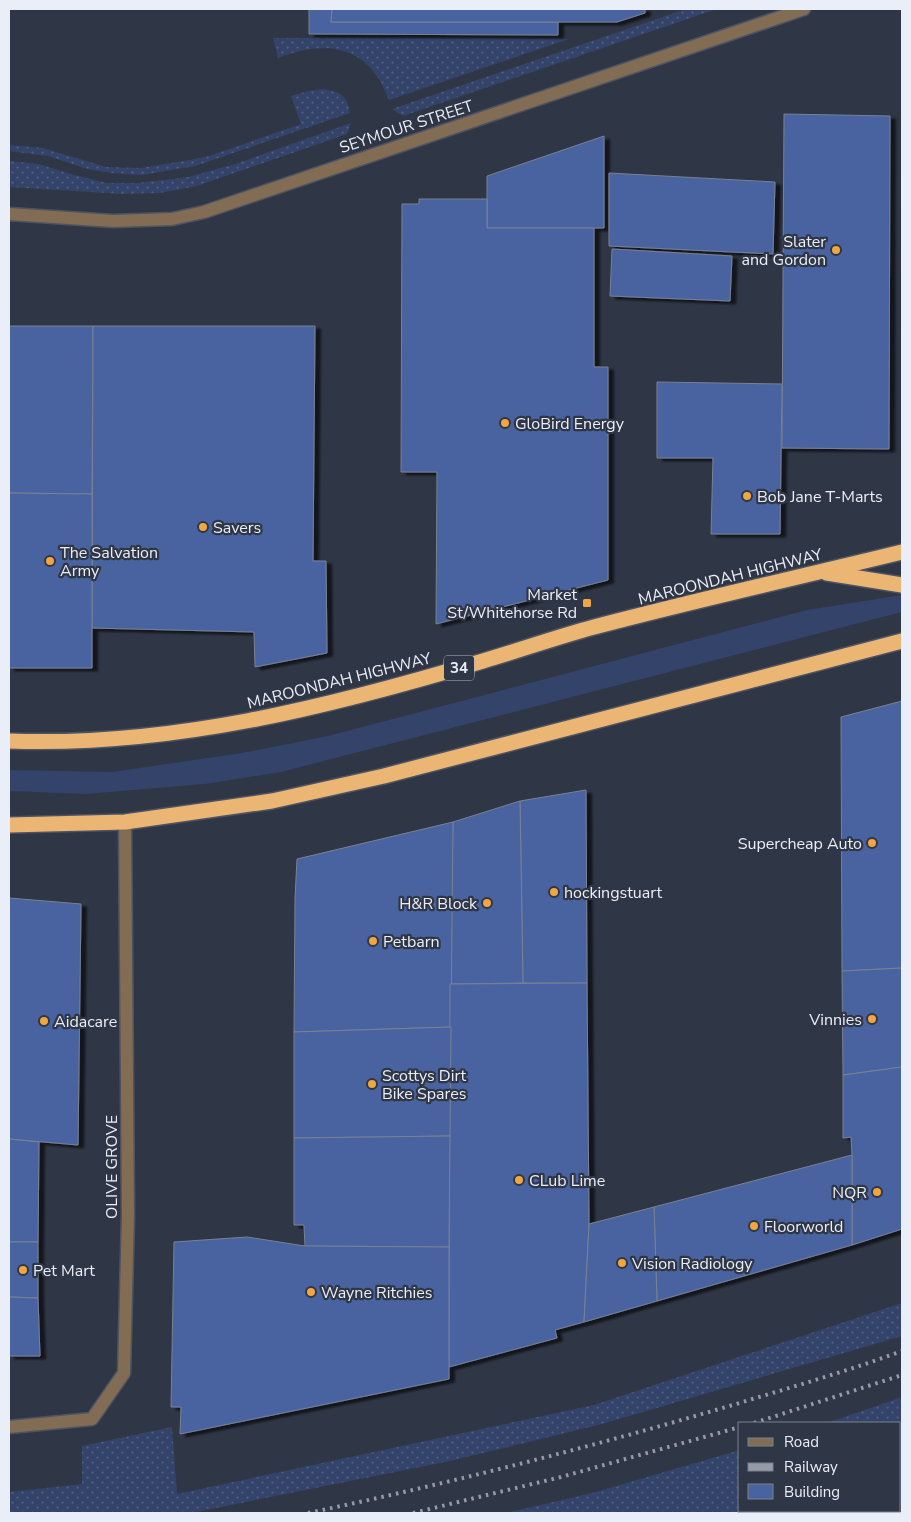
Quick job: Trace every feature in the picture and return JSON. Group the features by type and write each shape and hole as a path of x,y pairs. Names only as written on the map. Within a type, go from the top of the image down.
{"highway":[{"name":"MAROONDAH HIGHWAY","path":"9,741 88,740 172,734 258,720 437,674 593,628 902,552"},
{"path":"820,572 902,585"},
{"path":"9,825 126,822 272,801 384,776 902,641"}],"street":[{"name":"SEYMOUR STREET","path":"9,214 113,221 172,219 204,212 804,9"},
{"name":"OLIVE GROVE","path":"9,1427 92,1419 124,1373 128,1215 126,822"}],"shaded area":[{"path":"686,9 717,9 403,116 392,109"},
{"path":"273,38 569,39 389,100 377,76 356,56 344,51 318,48 291,53 278,58"},
{"path":"323,89 342,95 347,102 350,113 195,166 142,175 112,173 87,169 48,156 9,151 9,145 43,148 106,167 141,168 190,160 209,156 301,124 291,96"},
{"path":"351,123 347,134 197,186 160,193 123,194 9,187 9,161 39,164 106,183 138,183 188,177 235,164"},
{"path":"902,595 902,612 281,772 205,784 86,794 9,791 9,770 112,772 242,753 328,736 807,610"},
{"path":"902,1303 902,1336 602,1424 450,1461 191,1513 9,1513 9,1492 82,1484 82,1446 172,1427 177,1494 594,1405"},
{"path":"902,1397 902,1505 901,1422 830,1422"},
{"path":"738,1451 738,1512 884,1512 506,1513 592,1493"}],"building":[{"path":"309,9 332,9 331,22 558,22 558,35 309,34"},
{"path":"332,9 645,9 645,13 617,22 331,22"},
{"name":"Slater and Gordon","path":"784,114 890,116 889,449 782,448"},
{"path":"604,136 604,228 487,228 487,176"},
{"path":"609,173 775,182 773,254 609,246"},
{"name":"GloBird Energy","path":"419,199 487,199 487,228 594,228 594,367 608,367 608,580 436,624 437,472 401,472 402,204 419,204"},
{"path":"612,249 732,256 730,301 610,296"},
{"path":"9,326 93,326 92,494 9,493"},
{"name":"Savers","path":"93,326 315,326 313,561 326,561 327,653 255,667 254,632 92,628"},
{"name":"Bob Jane T-Marts","path":"657,382 782,384 780,534 711,534 713,458 657,458"},
{"name":"The Salvation Army","path":"9,493 92,494 92,668 9,668"},
{"name":"Supercheap Auto","path":"902,701 902,968 842,971 841,717"},
{"name":"hockingstuart","path":"586,790 587,983 523,983 520,801"},
{"name":"H&R Block","path":"520,801 523,983 450,984 453,822"},
{"name":"Petbarn","path":"453,822 451,1027 294,1032 297,859"},
{"name":"Aidacare","path":"9,898 81,904 78,1145 9,1139"},
{"name":"Vinnies","path":"902,968 902,1067 843,1075 842,971"},
{"name":"CLub Lime","path":"587,983 589,1224 584,1322 555,1330 557,1338 449,1367 450,984"},
{"name":"Scottys Dirt Bike Spares","path":"451,1027 450,1136 294,1138 294,1032"},
{"name":"NQR","path":"902,1067 902,1229 852,1245 852,1155 851,1137 843,1138 843,1075"},
{"path":"450,1136 449,1247 305,1246 304,1225 294,1225 294,1138"},
{"path":"9,1139 39,1142 38,1242 9,1242"},
{"name":"Floorworld","path":"852,1155 852,1245 657,1301 654,1207"},
{"name":"Vision Radiology","path":"654,1207 657,1301 584,1322 589,1224"},
{"name":"Wayne Ritchies","path":"247,1237 305,1246 449,1247 449,1379 180,1434 181,1407 171,1407 174,1242"},
{"name":"Pet Mart","path":"9,1242 38,1242 38,1298 9,1297"},
{"path":"9,1297 38,1298 40,1356 9,1356"}],"railway":[{"path":"308,1513 470,1476 630,1435 799,1385 902,1351"},
{"path":"757,1422 902,1375"},
{"path":"413,1513 561,1477 738,1428"}],"place":[{"name":"Slater and Gordon","path":"836,250"},
{"name":"GloBird Energy","path":"505,423"},
{"name":"Bob Jane T-Marts","path":"747,496"},
{"name":"Savers","path":"203,527"},
{"name":"The Salvation Army","path":"50,561"},
{"name":"Market St/Whitehorse Rd","path":"587,603"},
{"name":"Supercheap Auto","path":"872,843"},
{"name":"hockingstuart","path":"554,892"},
{"name":"H&R Block","path":"487,903"},
{"name":"Petbarn","path":"373,941"},
{"name":"Vinnies","path":"872,1019"},
{"name":"Aidacare","path":"44,1021"},
{"name":"Scottys Dirt Bike Spares","path":"372,1084"},
{"name":"CLub Lime","path":"519,1180"},
{"name":"NQR","path":"877,1192"},
{"name":"Floorworld","path":"754,1226"},
{"name":"Vision Radiology","path":"622,1263"},
{"name":"Pet Mart","path":"23,1270"},
{"name":"Wayne Ritchies","path":"311,1292"}]}
